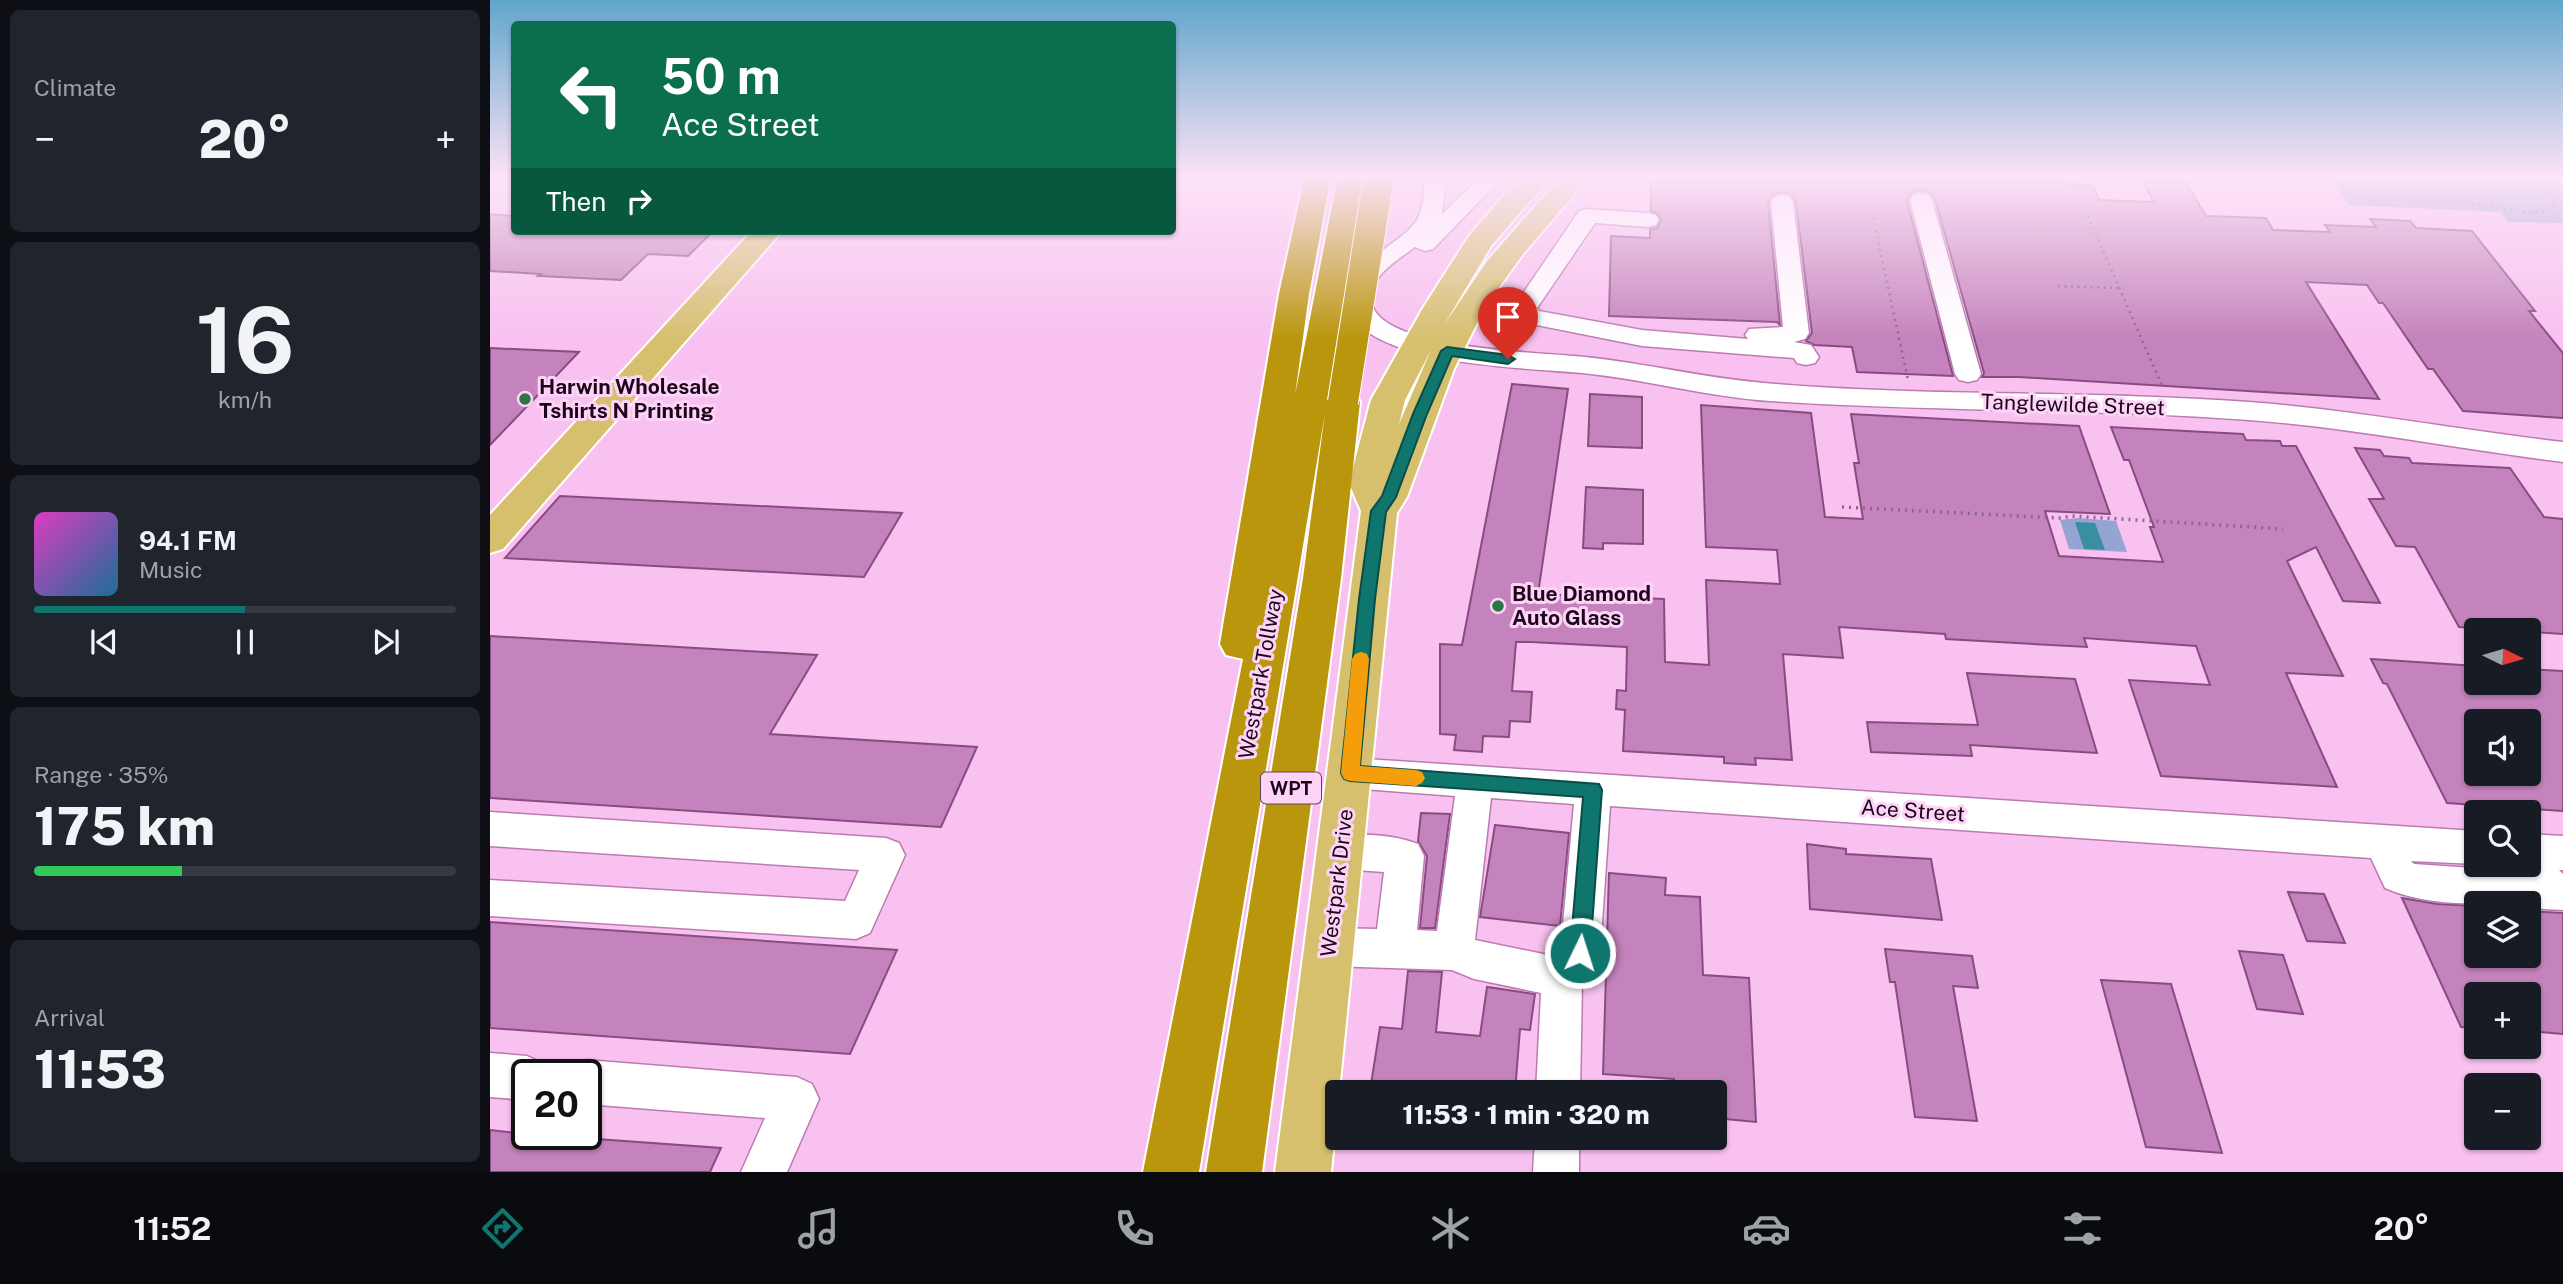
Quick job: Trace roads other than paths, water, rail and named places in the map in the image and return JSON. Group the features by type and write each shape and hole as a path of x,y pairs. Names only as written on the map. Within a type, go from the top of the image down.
{"highway":[{"path":"1236,812 1226,739 1294,294 1307,231"},
{"name":"Westpark Tollway","path":"1171,1172 1341,231"},
{"name":"WPT","path":"1234,1172 1322,578 1343,402 1370,231"}],"main road":[{"name":"Westpark Drive","path":"1303,1172 1379,511 1389,497 1420,414 1438,337 1479,242 1489,231"},
{"name":"Westpark Drive","path":"1438,337 1528,231"},
{"path":"490,539 764,235"}],"street":[{"path":"1421,231 1373,269 1359,290 1360,310 1370,322 1438,337"},
{"path":"1438,337 1381,305 1381,289 1439,231"},
{"path":"1577,231 1525,308 1530,317 1642,338 1801,351 1806,357"},
{"path":"1692,344 1727,334 1796,333 1785,231"},
{"path":"1929,231 1968,374"},
{"name":"Tanglewilde Street","path":"1438,337 1536,363 1583,364 1762,391 2247,412 2563,452"},
{"name":"Ace Street","path":"1350,773 2464,847"},
{"path":"1454,951 1475,782"},
{"path":"1559,1080 1562,978 1580,953 1592,790"},
{"path":"490,830 886,855 856,920 490,898"},
{"path":"2382,842 2399,876 2413,883 2481,877"},
{"path":"1341,852 1405,856 1395,949"},
{"path":"2541,853 2563,853"},
{"path":"2541,869 2557,891"},
{"path":"2496,877 2557,891"},
{"path":"1329,947 1454,951 1474,960 1562,978"},
{"path":"490,1075 511,1077"},
{"path":"602,1083 797,1099 764,1172"},
{"path":"1556,1172 1557,1150"}],"place":[{"name":"Harwin Wholesale Tshirts N Printing","path":"525,399"},
{"name":"Blue Diamond Auto Glass","path":"1498,606"}]}
